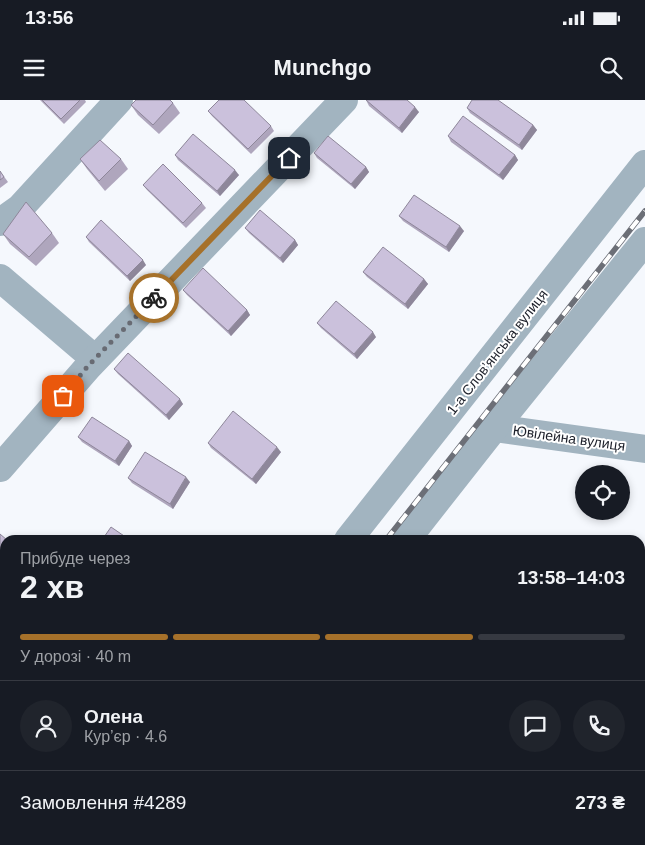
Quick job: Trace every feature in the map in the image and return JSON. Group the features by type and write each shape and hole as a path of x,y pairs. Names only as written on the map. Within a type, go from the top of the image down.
{"street":[{"path":"0,222 20,208 119,100"},
{"path":"0,468 95,359 344,100"},
{"name":"1-а Слов’янська вулиця","path":"352,535 645,164"},
{"path":"410,535 645,241"},
{"path":"0,278 95,359"},
{"name":"Ювілейна вулиця","path":"494,428 645,448"}],"building":[{"path":"42,100 80,100 61,119"},
{"path":"136,100 170,100 173,103 153,125 131,105"},
{"path":"219,100 244,100 271,126 248,149 208,111"},
{"path":"366,100 407,100 415,107 399,128"},
{"path":"472,100 498,100 533,125 519,145 467,108"},
{"path":"463,116 515,155 499,175 448,136"},
{"path":"193,134 235,170 217,191 175,155"},
{"path":"328,136 366,167 351,184 314,153"},
{"path":"100,140 121,159 99,181 80,159"},
{"path":"163,164 202,203 183,223 143,185"},
{"path":"0,171 4,177 0,180"},
{"path":"414,195 460,226 446,247 399,216"},
{"path":"26,202 52,233 29,257 3,234"},
{"path":"260,210 295,240 280,258 245,228"},
{"path":"101,220 143,260 127,276 86,237"},
{"path":"383,247 424,279 405,304 363,272"},
{"path":"203,268 247,310 228,331 183,290"},
{"path":"336,301 373,332 354,354 317,323"},
{"path":"128,353 180,399 166,415 114,369"},
{"path":"233,411 277,447 252,479 208,443"},
{"path":"92,417 129,441 115,461 78,437"},
{"path":"145,452 186,477 170,504 128,478"},
{"path":"111,527 123,535 105,535"}],"railway":[{"path":"390,535 645,211"}],"way so far":[{"path":"63,396 88,366 154,298"}],"route":[{"path":"154,298 289,158"}]}
